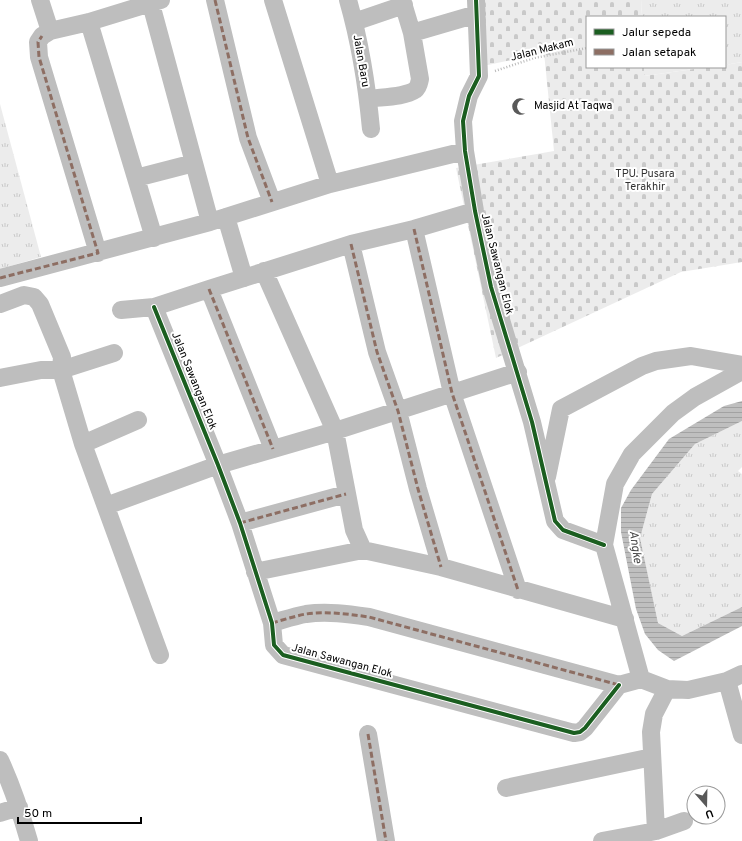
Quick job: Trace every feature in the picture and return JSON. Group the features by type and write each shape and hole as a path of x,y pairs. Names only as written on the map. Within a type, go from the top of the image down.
{"street":[{"path":"40,0 50,31"},
{"path":"215,0 248,138 272,202"},
{"path":"273,0 330,184"},
{"name":"Jalan Baru","path":"348,0 354,22 368,99 371,129"},
{"path":"98,253 39,57 38,42 42,36 50,31 89,22 120,6 156,2 194,163 244,278"},
{"name":"Jalan Baru","path":"354,22 403,3 412,34 420,79 416,90 407,94 368,99"},
{"path":"412,34 476,7"},
{"name":"Jalan Sawangan Elok","path":"476,7 479,76 466,106 464,122 465,151 475,210 492,287 532,422 555,521 563,530 604,545"},
{"path":"89,22 154,238"},
{"path":"0,278 218,220 330,184 465,151"},
{"path":"136,178 194,163"},
{"name":"Jalan Sawangan Elok","path":"121,310 154,307 209,288 351,244 414,229 475,210"},
{"path":"414,229 452,393 518,590"},
{"path":"351,244 377,352 398,411 440,568"},
{"path":"264,271 335,431 354,530 363,550"},
{"path":"209,288 273,449"},
{"path":"0,304 24,296 34,297 40,304 62,357 61,370 83,444 160,655"},
{"name":"Jalan Sawangan Elok","path":"154,307 218,465 240,524 272,623 274,645 283,655 574,733 580,732 585,728 619,685"},
{"path":"0,378 41,370 61,370 114,353"},
{"path":"532,422 561,409 642,366 656,361 691,356 742,365"},
{"path":"641,679 604,545 615,484 632,454 673,413 696,397 742,371"},
{"path":"106,506 218,465 335,431 518,372"},
{"name":"Jalan Sawangan Elok","path":"546,482 561,409"},
{"path":"83,444 138,420"},
{"path":"240,524 346,494"},
{"path":"255,572 363,550 440,568 625,619"},
{"path":"272,623 305,614 321,613 338,613 369,618 619,685 641,679 667,689 688,690 735,678 742,735"},
{"path":"656,831 651,732 654,714 667,689"},
{"path":"368,734 386,841"},
{"path":"506,788 652,757"},
{"path":"0,760 9,778 29,841"},
{"path":"0,813 19,807"},
{"path":"602,841 656,831 684,821"}],"green space":[{"name":"TPU. Pusara Terakhir","path":"481,0 641,0 642,16 586,16 586,68 644,68 644,76 701,68 726,68 726,65 742,62 742,262 681,272 496,358 456,168 554,151 544,53 483,66"},
{"path":"641,0 742,0 742,62 726,65 726,16 642,16"},
{"path":"644,68 701,68 644,76"},
{"path":"0,104 41,257 0,269"},
{"path":"742,421 742,467 738,471 742,474 742,607 682,636 658,623 640,538 652,494 695,444"}],"water":[{"name":"Angke","path":"742,401 742,421 695,444 652,494 640,538 658,623 682,636 742,607 742,626 674,661 658,650 645,634 636,609 621,532 621,508 631,490 669,439 724,406"}],"marked path":[{"path":"215,0 248,138 272,202"},
{"path":"0,278 98,253 39,57 38,42 42,36"},
{"path":"414,229 452,393 518,590"},
{"path":"351,244 377,352 398,411 418,489 441,567"},
{"path":"209,289 273,449"},
{"path":"240,523 346,494"},
{"path":"272,623 314,613 338,613 369,617 619,685 617,687"},
{"path":"368,734 386,841"}],"cycle path":[{"path":"476,0 479,76 469,96 463,121 465,151 475,211 491,287 532,422 555,521 563,530 604,545"},
{"path":"154,307 240,523 272,623 274,645 283,655 574,733 580,732 585,728 619,685"}],"place":[{"name":"Masjid At Taqwa","path":"521,106"}]}
